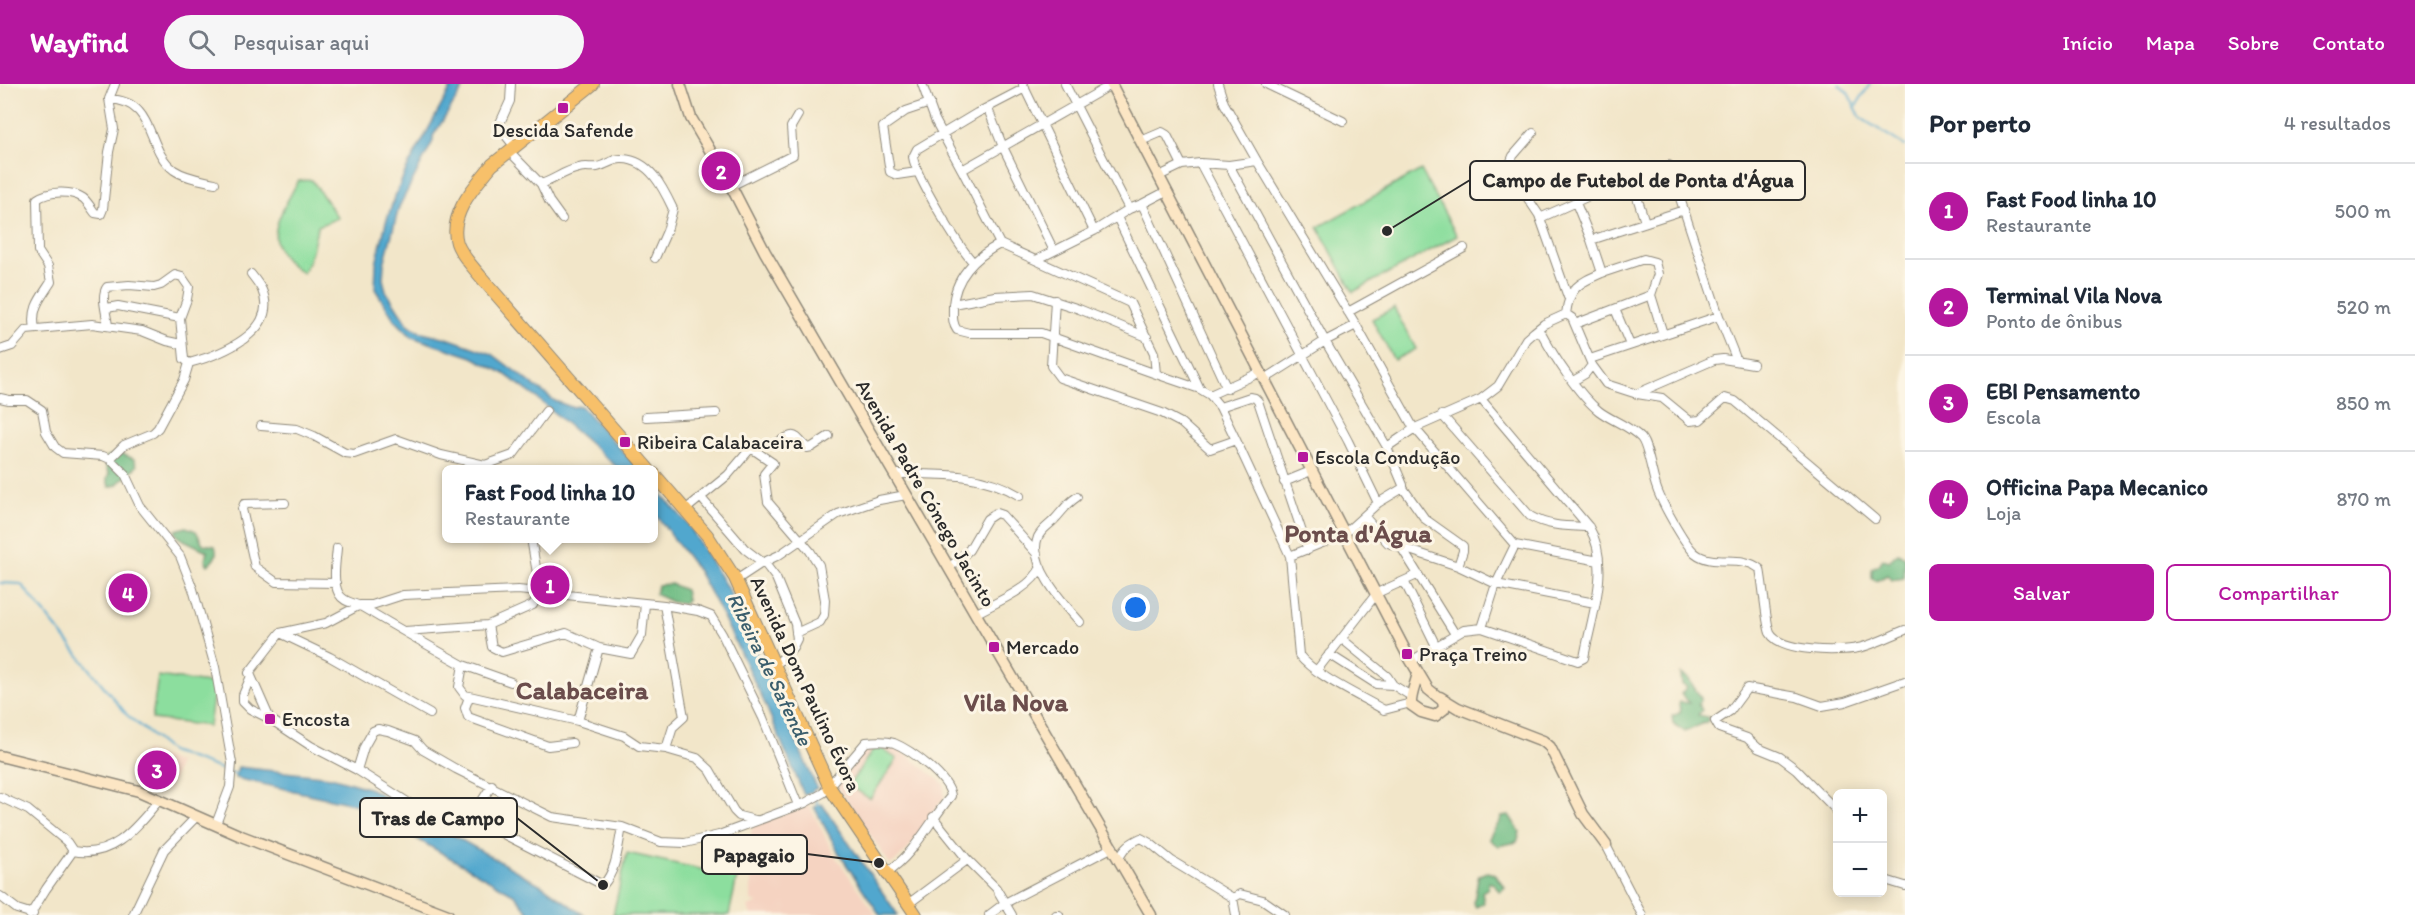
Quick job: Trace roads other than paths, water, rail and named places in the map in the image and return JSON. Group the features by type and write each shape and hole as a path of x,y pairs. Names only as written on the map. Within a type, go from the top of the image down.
{"main road":[{"path":"593,84 492,165 459,212 455,230 457,244 482,277 645,465"},
{"name":"Avenida Dom Paulino Évora","path":"658,478 707,536 736,580 775,666 826,790 916,915"}],"street":[{"path":"34,330 32,317 35,305 51,282 48,266 38,251 37,199 50,194 72,193 86,200 95,213 101,214 114,129 109,99 116,84"},
{"path":"511,84 510,101 500,123 502,131 512,149 541,184 562,219"},
{"name":"Avenida Padre Cónego Jacinto","path":"680,84 691,118 765,252 1151,915"},
{"path":"922,84 935,120 1000,244 1130,303 1154,353 1156,374"},
{"path":"1065,84 1129,209"},
{"path":"962,170 1111,84 1311,471 1377,593 1410,661 1428,689"},
{"path":"1218,84 1224,103 1257,161 1415,428 1515,544 1599,561"},
{"path":"1266,84 1343,121"},
{"path":"973,262 948,226 917,172 913,157 917,149 1024,86 1094,231"},
{"path":"109,99 123,99 140,111 165,160 173,169 183,175 215,183"},
{"path":"917,172 897,176 891,172 883,127 906,111 930,103"},
{"path":"988,109 1003,147 1054,251"},
{"path":"730,186 793,155 791,127 798,115"},
{"path":"1141,141 1162,132 1167,135 1182,165"},
{"path":"1533,133 1514,156 1508,169 1540,218 1568,297 1566,314"},
{"path":"541,184 578,168 600,167 610,160 624,159 638,163 649,171 661,185 673,209 667,231 655,258"},
{"path":"1160,176 1182,165 1200,163 1229,165 1257,161"},
{"path":"1200,163 1348,441 1378,503"},
{"path":"1229,165 1325,341 1387,447 1403,485 1402,488 1425,519 1463,546 1458,566"},
{"path":"1540,218 1631,178 1669,165 1719,316 1737,361"},
{"path":"1631,178 1646,222"},
{"path":"1036,260 1167,191"},
{"path":"1576,202 1602,273"},
{"path":"1142,204 1227,389"},
{"path":"1591,240 1684,210"},
{"path":"1117,218 1200,389"},
{"path":"1000,244 986,251 964,273 954,294 953,323 957,330 962,333 1041,333 1200,389 1210,395 1220,407 1290,556 1296,645 1304,662 1384,710 1422,687 1458,708 1543,741 1550,747 1583,814 1606,845 1641,915"},
{"path":"1348,312 1464,248"},
{"path":"1568,297 1579,284 1602,273 1644,259 1655,262 1658,274 1651,295 1664,334"},
{"path":"189,363 229,348 258,326 264,315 262,291 251,274"},
{"path":"108,326 107,308 103,298 107,286 154,286 161,285 175,275 182,277 189,287 188,299 180,318 181,344 184,359 189,363"},
{"path":"953,304 995,296 1033,294 1055,300 1147,337"},
{"path":"1575,324 1651,295"},
{"path":"1055,300 1051,366 1060,378 1162,413 1181,423 1210,449 1236,440"},
{"path":"107,308 118,306 180,318"},
{"path":"1615,309 1630,345"},
{"path":"1387,447 1415,428 1481,399 1498,386 1526,339 1544,324 1566,314"},
{"path":"1566,314 1572,318 1591,362 1605,384 1637,394 1662,398 1690,421 1700,420 1725,398 1736,401 1875,519"},
{"path":"1573,381 1586,374 1591,362 1630,345 1719,316"},
{"path":"0,350 12,346 26,330 72,325 108,326 142,331 181,344"},
{"path":"1210,395 1263,375 1356,325"},
{"path":"1534,332 1542,334 1573,381 1600,411 1643,440 1657,489 1678,529 1695,553 1713,560 1739,560 1753,563 1760,569 1770,632 1779,641 1794,646 1834,651 1859,648 1905,630"},
{"path":"1637,394 1714,360 1753,364"},
{"path":"110,459 124,445 153,433 158,428 184,380 189,363"},
{"path":"1220,407 1250,397 1255,398 1308,550"},
{"path":"0,398 27,400 42,410 46,432 55,447 63,453 83,453 110,459 125,474 140,506 180,556 193,589 215,667 232,763 230,787 216,824"},
{"path":"1410,661 1455,634 1464,630 1482,628 1582,661 1595,603 1599,561 1596,538 1481,399"},
{"path":"496,465 513,455 546,411"},
{"path":"646,417 716,413"},
{"path":"1442,415 1530,516 1552,525 1589,527"},
{"path":"261,426 297,429 345,453 354,454 396,439 470,463 485,465"},
{"path":"778,442 792,434 796,435 807,448 813,447 829,436"},
{"path":"686,510 728,475 751,448 773,463 764,474 768,502 819,565 825,607 820,622 796,633"},
{"path":"1284,482 1311,471"},
{"path":"895,474 974,478 989,481 1020,496"},
{"path":"1290,556 1344,534 1378,503 1402,488"},
{"path":"736,580 762,562 779,555 837,514 879,500 906,495"},
{"path":"1077,497 1063,507 1042,531 1037,542 1037,554 1052,588 1080,622"},
{"path":"702,499 746,549 776,578 795,624 796,633 793,647 775,666"},
{"path":"285,503 244,504 242,509 255,567 276,582 336,583"},
{"path":"949,568 969,550 987,519 996,513 1002,515 1037,554"},
{"path":"1364,516 1388,543 1458,566 1496,584 1595,603"},
{"path":"405,631 488,625 533,605 540,591 532,543"},
{"path":"1482,628 1496,584 1515,544"},
{"path":"1401,547 1455,634"},
{"path":"337,548 338,593 344,601 360,605 372,605 403,595 507,590 540,591 664,605 711,616 763,718 801,804"},
{"path":"975,614 1023,585 1039,572 1041,567"},
{"path":"1317,670 1377,593 1417,575"},
{"path":"1404,581 1436,646"},
{"path":"488,625 492,647 502,652 566,633 599,648 631,654 642,635 645,604"},
{"path":"360,605 385,622 463,665 511,682"},
{"path":"270,719 249,673 252,667 280,633 326,623 360,605"},
{"path":"664,605 684,717 673,727 666,749"},
{"path":"280,633 330,657 430,714"},
{"path":"1342,639 1387,676 1393,685"},
{"path":"578,721 599,648"},
{"path":"1329,654 1376,684 1393,685 1412,695"},
{"path":"463,665 459,687 461,692 469,697 476,696 578,721 624,736 639,746 666,749 697,758 706,765 734,811 739,816 754,820"},
{"path":"1418,673 1412,695 1415,708 1428,716 1458,708"},
{"path":"251,676 243,691 244,705 311,746 357,770 455,832 462,831 492,785"},
{"path":"1833,807 1796,769 1780,757 1758,748 1747,738 1719,728 1715,721 1730,711 1747,688 1797,697 1822,706 1845,702 1905,681"},
{"path":"469,697 465,708 468,717 548,746 572,743"},
{"path":"1440,697 1444,709 1441,713"},
{"path":"357,770 364,747 373,731 378,729 416,741 423,750 448,764 552,817 622,827 661,842 685,843 719,835 801,804 826,790 866,742 893,743 909,751 935,772 950,789 951,796 933,817 920,841 886,873"},
{"path":"0,756 131,789 160,799 241,836 448,915"},
{"path":"0,798 28,810 67,842 74,851 89,854 113,846 130,834 160,799"},
{"path":"133,915 164,850 196,817"},
{"path":"933,817 967,860 996,888 1012,915"},
{"path":"472,818 603,885 615,862 622,827"},
{"path":"1119,858 1126,846 1141,838 1172,861 1233,898 1236,915"},
{"path":"989,915 1005,903 1113,847"},
{"path":"0,896 17,909 31,914 74,851"},
{"path":"908,904 967,860"},
{"path":"1887,881 1905,886"},
{"path":"1233,898 1240,894 1263,900 1285,915"}],"water":[{"path":"453,84 466,84 433,136 433,141 399,207 384,264 383,279 386,291 407,323 418,331 447,338 492,354 555,401 571,407 581,406 635,465 614,465 537,398 503,373 472,357 412,337 394,319 375,289 376,264 386,222 406,170"},
{"path":"658,490 688,524 729,591 817,788 804,795 765,704 698,571 658,517"},
{"path":"238,767 331,777 371,789 543,886 584,915 531,915 515,895 358,805 235,778"},
{"path":"822,804 898,915 880,915 840,855 814,807"}],"waterway":[{"path":"1839,84 1848,93 1861,118 1905,146"},
{"path":"1856,106 1870,84"},
{"path":"0,583 21,584 127,715 170,751 238,775"},
{"path":"811,790 819,807"}],"place":[{"name":"Descida Safende","path":"563,108"},
{"name":"Terminal Vila Nova","path":"721,171"},
{"name":"Campo de Futebol de Ponta d'Água","path":"1387,231"},
{"name":"Ribeira Calabaceira","path":"625,442"},
{"name":"Escola Condução","path":"1303,457"},
{"name":"Fast Food linha 10","path":"550,585"},
{"name":"Officina Papa Mecanico","path":"128,593"},
{"name":"Mercado","path":"994,647"},
{"name":"Praça Treino","path":"1407,654"},
{"name":"Encosta","path":"270,719"},
{"name":"EBI Pensamento","path":"157,770"},
{"name":"Papagaio","path":"879,863"},
{"name":"Tras de Campo","path":"603,885"}],"district":[{"name":"Ponta d'Água","path":"1358,533"},
{"name":"Calabaceira","path":"582,690"},
{"name":"Vila Nova","path":"1016,702"}],"water label":[{"name":"Ribeira de Safende","path":"770,669"}]}
